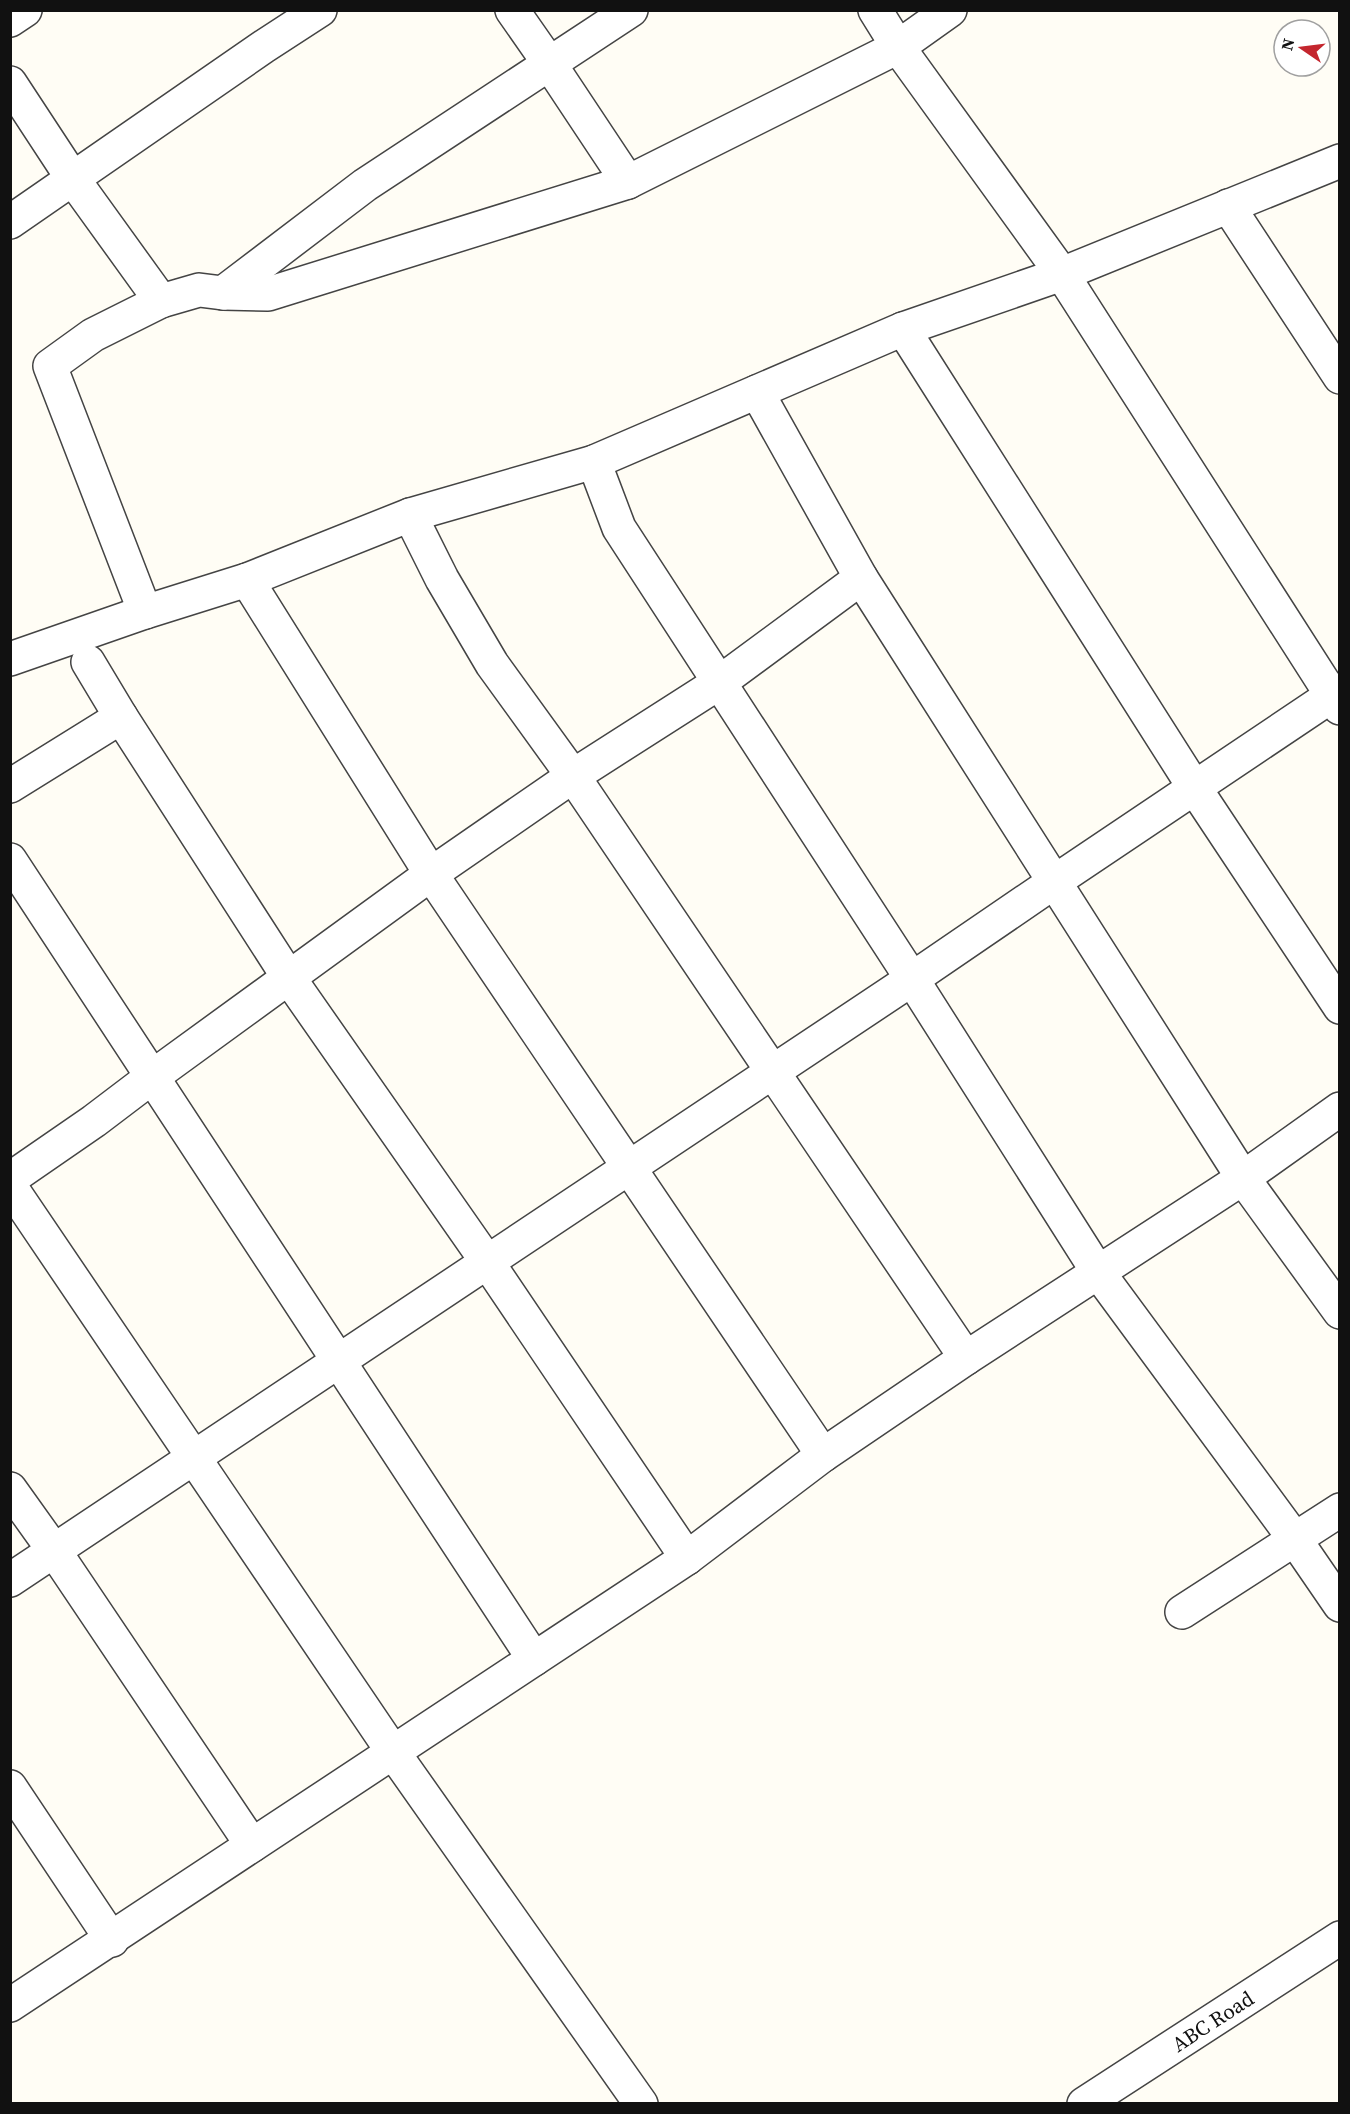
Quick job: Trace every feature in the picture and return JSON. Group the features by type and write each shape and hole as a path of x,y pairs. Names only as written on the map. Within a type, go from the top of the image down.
{"street":[{"path":"10,20 25,10"},
{"path":"10,222 320,10"},
{"path":"512,10 628,182"},
{"path":"223,293 364,185 631,10"},
{"path":"10,1580 912,980 1194,787 1337,698 1062,274 898,47 875,10"},
{"path":"145,612 50,366 93,335 161,301 199,290 268,294 628,182 898,47 950,10"},
{"path":"10,83 73,179 161,301"},
{"path":"10,659 145,612 247,580 410,515 594,462 903,329 1062,274 1340,161"},
{"path":"1228,206 1340,377"},
{"path":"903,329 1194,787 1340,1007"},
{"path":"757,392 861,578 1243,1178 1340,1312"},
{"path":"594,462 620,528 1098,1272 1294,1538 1340,1605"},
{"path":"410,515 442,579 492,664 573,776 966,1358"},
{"path":"10,1179 94,1121 431,874 573,776 720,682 861,578"},
{"path":"247,580 431,874 823,1455"},
{"path":"88,662 289,978 488,1263 687,1558"},
{"path":"10,786 121,717"},
{"path":"10,860 534,1659"},
{"path":"10,2006 687,1558 823,1455 966,1358 1243,1178 1340,1109"},
{"path":"10,1186 393,1752 641,2103"},
{"path":"10,1489 252,1845"},
{"path":"1182,1612 1340,1510"},
{"path":"10,1787 112,1940"},
{"name":"ABC Road","path":"1084,2103 1340,1938"}]}
